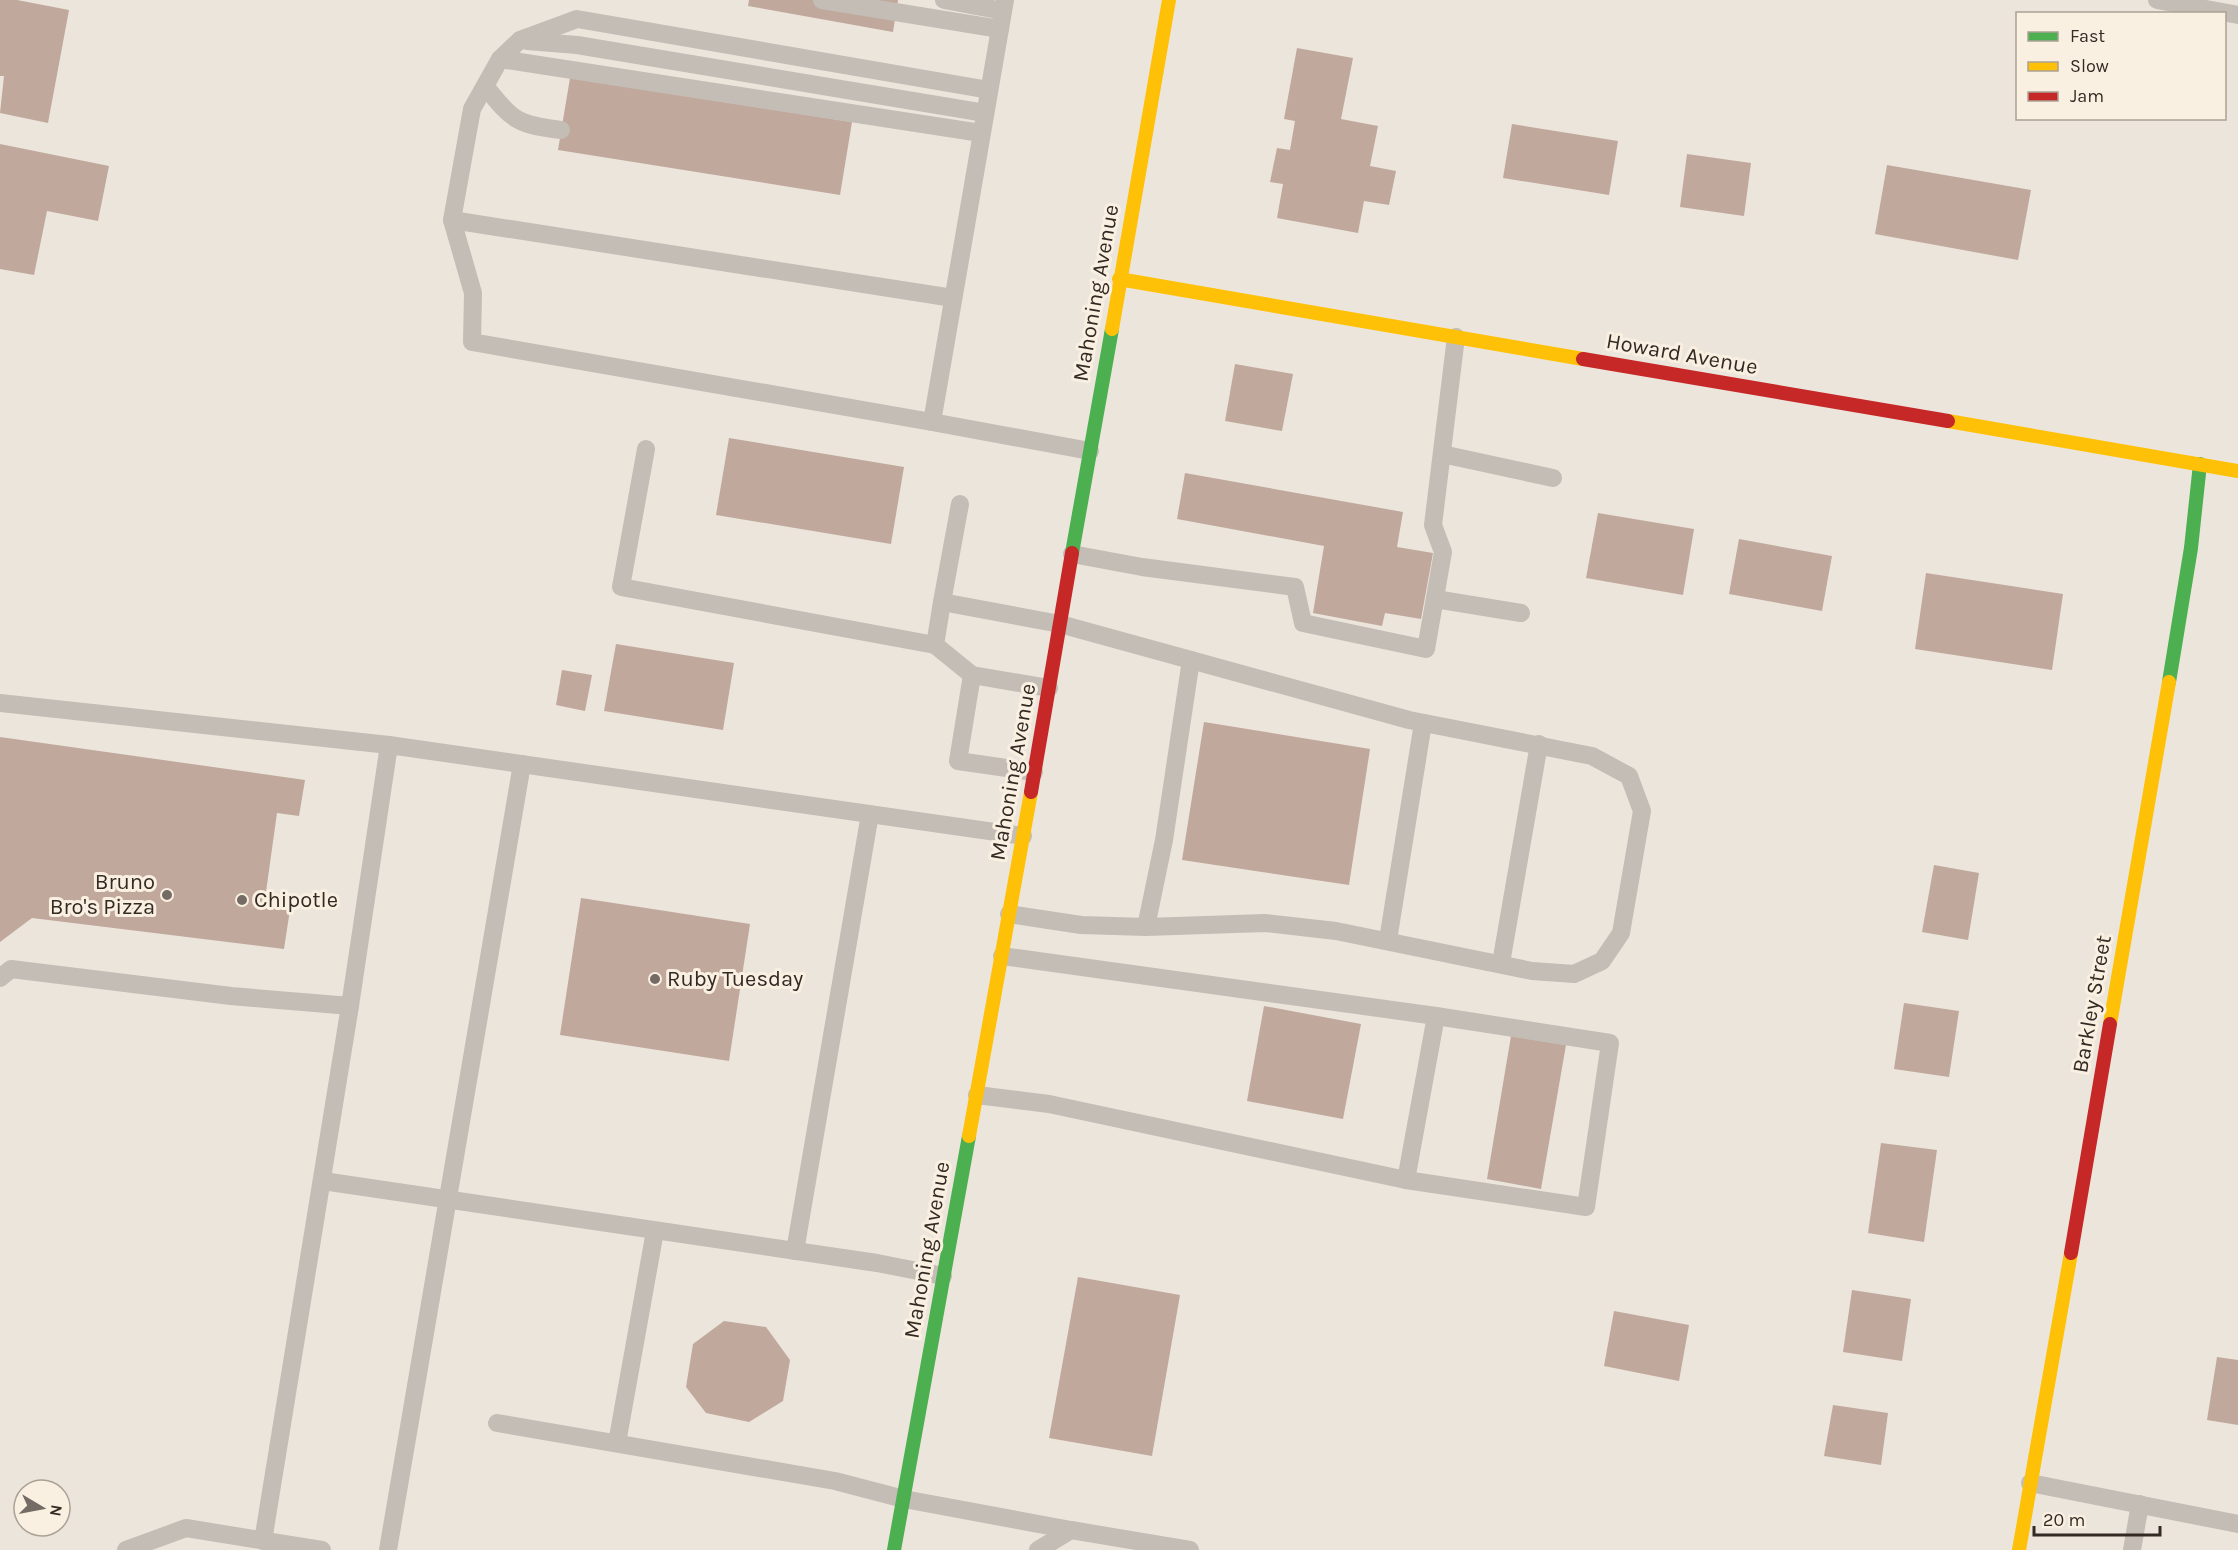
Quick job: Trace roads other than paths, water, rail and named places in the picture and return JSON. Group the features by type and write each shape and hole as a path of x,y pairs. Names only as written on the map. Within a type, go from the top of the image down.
{"street":[{"name":"Mahoning Avenue","path":"894,1550 1002,956 1169,0"},
{"name":"Howard Avenue","path":"1119,279 2238,471"},
{"name":"Barkley Street","path":"2019,1550 2164,713 2191,548 2200,464"}],"lane":[{"path":"822,0 1003,14"},
{"path":"944,0 1003,14"},
{"path":"2157,0 2201,4 2238,15"},
{"path":"932,422 1003,14"},
{"path":"989,90 577,19 520,40 500,59 472,109 452,220 473,293 472,342 1090,451"},
{"path":"520,40 577,45 985,113"},
{"path":"500,59 981,133"},
{"path":"486,87 501,106 526,126 561,130"},
{"path":"452,220 953,298"},
{"path":"1072,554 1142,567 1294,587 1303,624 1426,649 1443,552 1433,525 1456,337"},
{"path":"646,449 621,587 935,645 972,675 1049,688"},
{"path":"1442,454 1553,478"},
{"path":"935,645 960,504"},
{"path":"1435,599 1521,613"},
{"path":"942,602 1060,624 1342,704 1423,723 1592,756 1629,776 1642,811 1621,933 1602,961 1574,974 1532,970 1388,940 1265,923 1146,927 1081,925 1009,914"},
{"path":"1146,927 1164,840 1191,660"},
{"path":"972,675 958,761 1034,772"},
{"path":"0,703 389,745 1023,836"},
{"path":"1388,940 1423,723"},
{"path":"1501,963 1539,744"},
{"path":"263,1541 323,1181 389,745"},
{"path":"388,1550 522,764"},
{"path":"795,1251 870,814"},
{"path":"977,1095 1049,1104 1406,1180 1586,1207 1610,1043 1436,1016 1002,956"},
{"path":"0,978 11,969 231,996 350,1006"},
{"path":"1406,1180 1436,1016"},
{"path":"323,1181 795,1251 944,1276"},
{"path":"617,1443 655,1230"},
{"path":"497,1423 835,1481 903,1499 1190,1550"},
{"path":"2030,1483 2238,1524"},
{"path":"2132,1550 2140,1504"},
{"path":"126,1550 186,1528 236,1543 263,1541 322,1550"},
{"path":"1038,1550 1071,1530"}],"place":[{"name":"Bruno Bro's Pizza","path":"167,895"},
{"name":"Chipotle","path":"242,900"},
{"name":"Ruby Tuesday","path":"655,979"}]}
